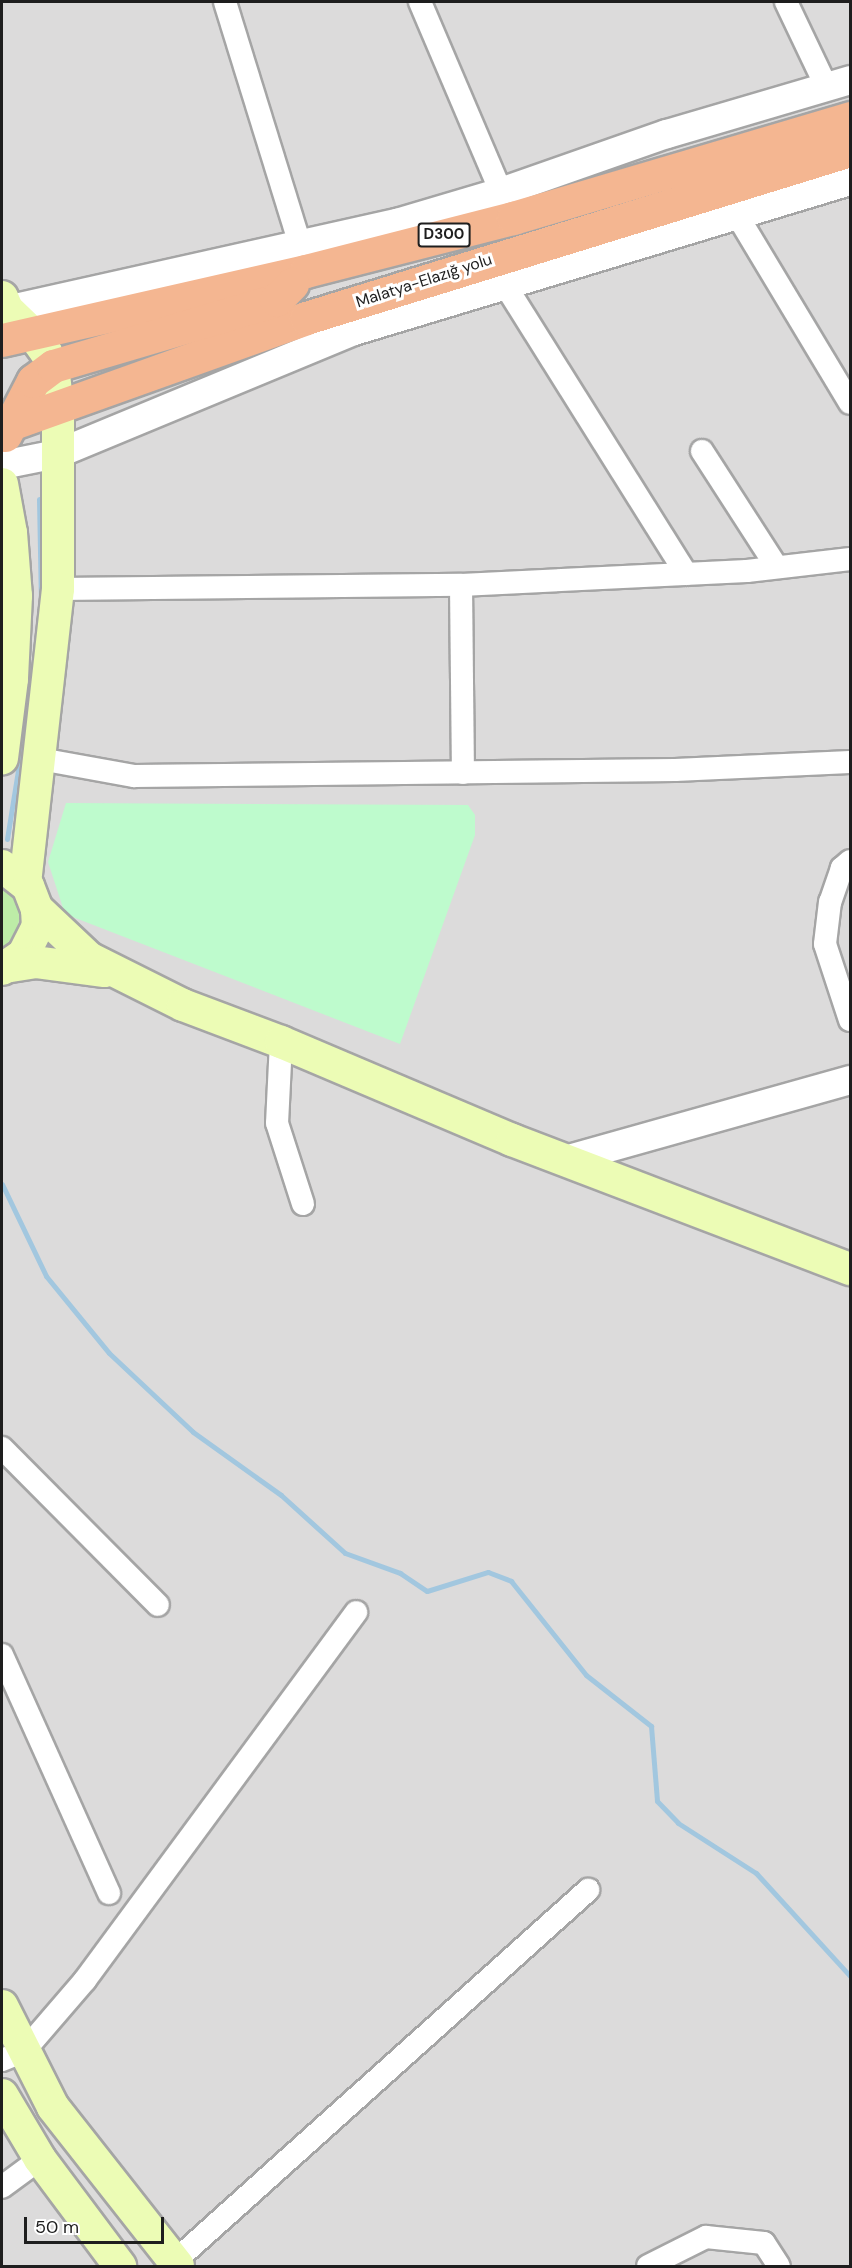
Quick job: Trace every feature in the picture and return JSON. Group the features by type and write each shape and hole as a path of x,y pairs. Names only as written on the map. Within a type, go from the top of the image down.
{"highway":[{"name":"D300","path":"7,327 304,258 507,205 696,164 850,118"},
{"name":"Malatya-Elazığ yolu","path":"4,432 67,406 306,318 850,150"},
{"path":"4,432 33,381 58,365 276,300 304,258"},
{"path":"58,365 67,406"}],"main road":[{"path":"7,327 58,365"},
{"path":"6,967 33,942 21,886 40,759 58,589 57,454 67,406"},
{"path":"2,484 11,533 16,596 12,679 2,758"},
{"path":"21,886 68,942 111,972 183,1005 281,1042 512,1140 569,1159 850,1269"},
{"path":"6,967 35,962 111,972"},
{"path":"2,2006 13,2055 176,2264"},
{"path":"2,2095 40,2159 120,2266"}],"street":[{"path":"225,2 304,258"},
{"path":"420,2 507,205 667,134 843,89"},
{"path":"786,2 843,89"},
{"path":"696,164 843,89"},
{"path":"2,465 57,454 354,331 850,181"},
{"path":"737,215 850,403"},
{"path":"505,285 686,574"},
{"path":"702,451 777,566"},
{"path":"58,589 461,585 686,574 777,566 848,565"},
{"path":"461,585 463,773"},
{"path":"40,759 134,776 463,773 850,762"},
{"path":"850,861 842,868 830,902 825,944 850,1020"},
{"path":"281,1042 277,1123 303,1204"},
{"path":"569,1159 850,1080"},
{"path":"2,1448 158,1605"},
{"path":"13,2055 85,1980 356,1612"},
{"path":"2,1655 109,1893"},
{"path":"176,2264 588,1890"},
{"path":"2,2187 40,2159"},
{"path":"648,2266 706,2237 764,2243 778,2266"}],"shaded area":[{"path":"2,2 850,2 850,2266 2,2266"}],"green space":[{"path":"66,803 468,805 475,815 475,835 400,1044 65,914 48,862"},
{"path":"2,882 18,901 21,914 14,939 2,950"}],"waterway":[{"path":"39,499 41,603"},
{"path":"7,839 30,696"},
{"path":"2,1184 46,1276 109,1353 193,1432 281,1495 345,1553 400,1573 427,1591 488,1572 511,1581 586,1675 651,1726 657,1801 678,1823 756,1873 850,1976"}]}
